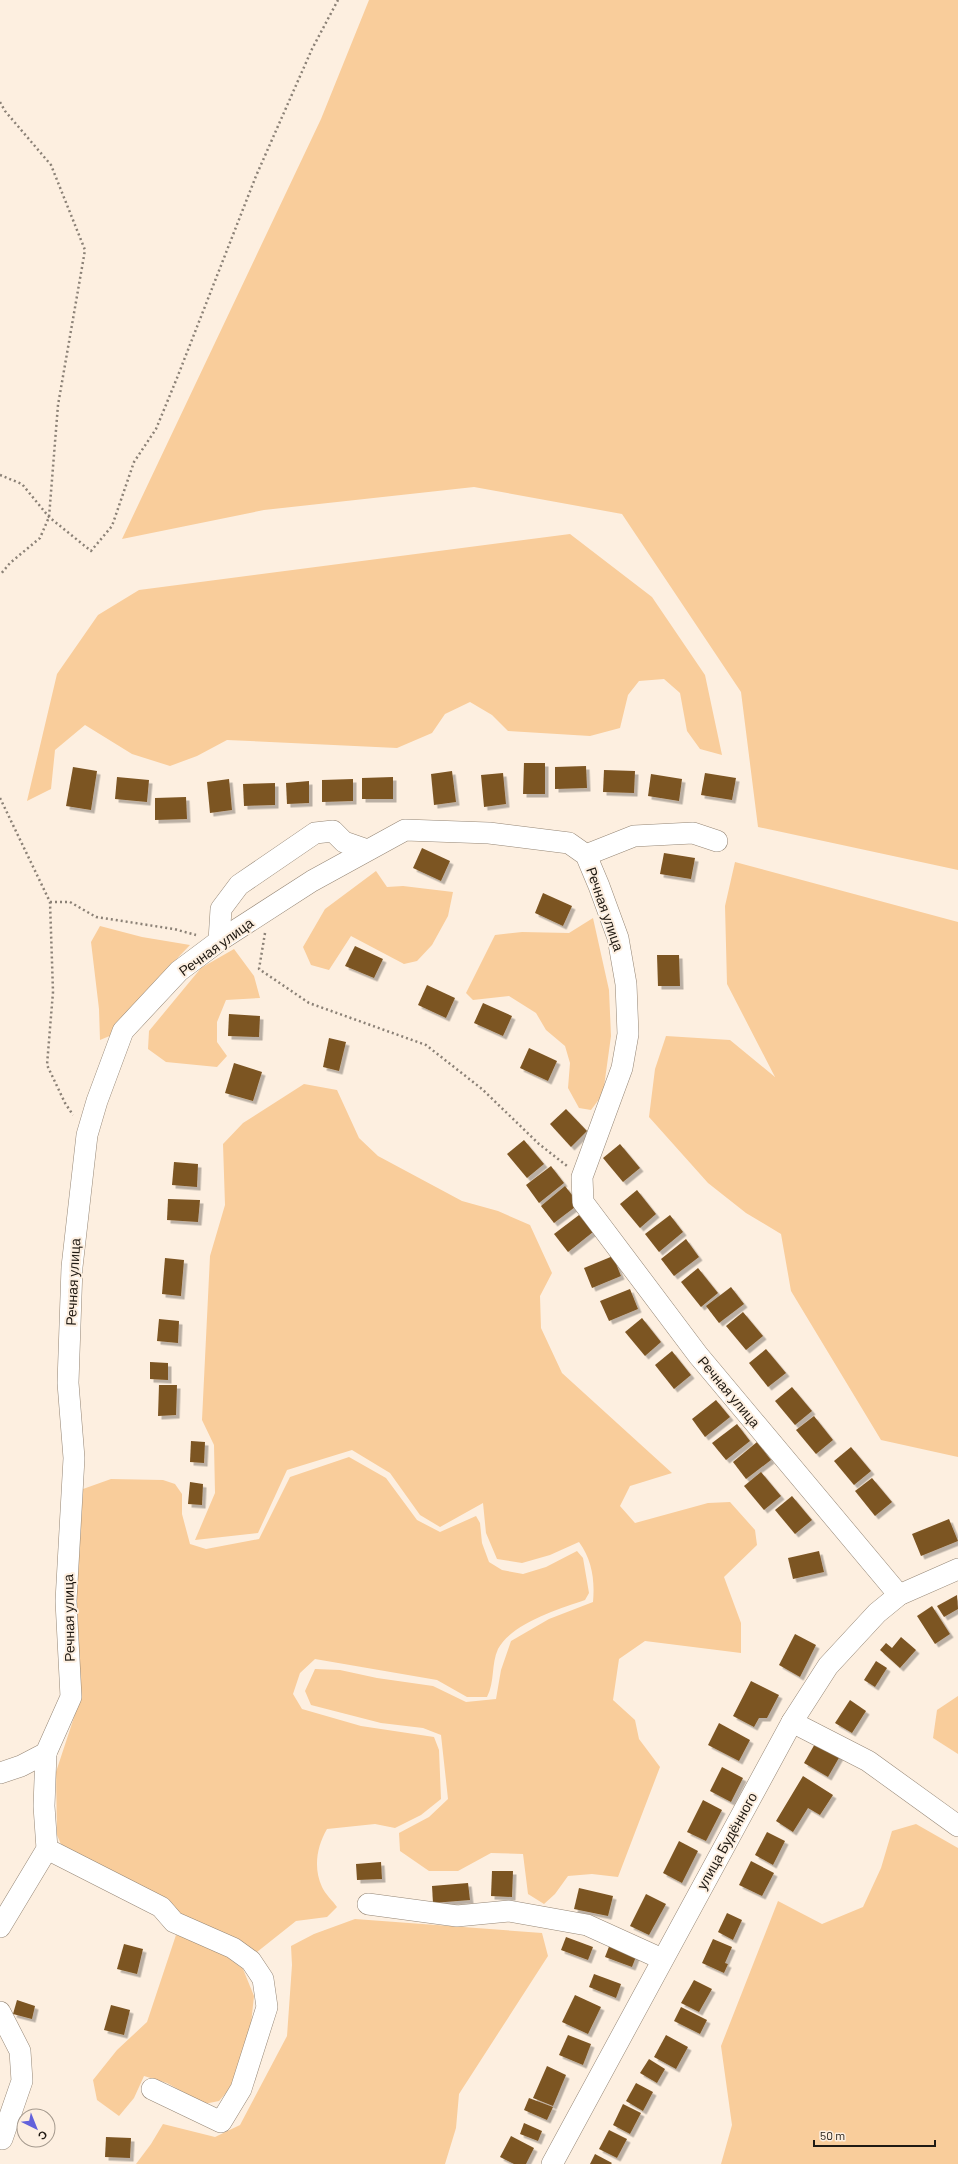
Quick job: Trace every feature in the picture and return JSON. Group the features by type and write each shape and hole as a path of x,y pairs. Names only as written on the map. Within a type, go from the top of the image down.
{"street":[{"name":"Речная улица","path":"46,1753 71,1697 66,1601 74,1458 69,1375 72,1267 87,1135 97,1101 123,1031 178,971 219,941 312,881 405,830 489,834 569,842 586,855 618,938 626,984 628,1034 622,1068 582,1177 583,1202 698,1355 898,1595"},
{"path":"219,941 221,909 239,885 315,833 333,831 344,842 367,850"},
{"path":"586,855 634,836 693,833 717,841"},
{"name":"улица Будённого","path":"552,2164 792,1722 828,1666 878,1613 898,1595 958,1569"},
{"path":"792,1722 868,1761 958,1826"},
{"path":"0,1773 21,1766 46,1753 44,1806 47,1848 0,1927"},
{"path":"47,1848 161,1907 174,1922 233,1948 251,1961 263,1979 267,2007 241,2089 221,2122 152,2089"},
{"path":"368,1904 457,1916 509,1911 587,1925 662,1959"},
{"path":"0,2012 20,2050 22,2081 2,2139"}],"path":[{"path":"0,475 22,484 49,517 91,551 112,526 134,462 156,428 171,393 256,176 312,49 338,0"},
{"path":"0,102 5,111 51,165 85,250 58,405 49,517 40,538 10,563 0,575"},
{"path":"0,798 50,902 53,992 47,1065 65,1103 87,1135"},
{"path":"50,902 70,902 96,917 174,929 219,941"},
{"name":"Речная улица","path":"269,909 259,969 309,1003 426,1045 482,1089 539,1144 582,1177"}],"shaded area":[{"path":"369,0 958,0 958,870 758,827 741,692 622,514 474,487 264,510 122,539 321,119"},
{"path":"570,534 652,597 705,675 722,755 700,749 687,731 680,693 664,679 639,681 628,695 620,728 590,736 508,731 492,715 470,702 445,714 432,733 397,748 227,740 197,756 170,766 132,754 85,725 55,750 51,789 27,801 57,674 98,615 139,590"},
{"path":"735,862 958,922 958,1457 881,1440 791,1291 781,1234 746,1213 708,1183 649,1117 655,1069 666,1036 730,1040 775,1077 727,984 725,906"},
{"path":"376,871 387,887 403,886 453,892 448,916 432,945 417,961 404,964 351,936 329,970 311,965 303,947 325,909"},
{"path":"593,918 609,990 611,1036 603,1094 591,1110 579,1108 568,1088 570,1063 565,1046 546,1030 536,1013 509,996 473,1000 466,993 495,935 522,932 569,933"},
{"path":"100,926 142,937 190,945 141,996 112,1035 100,1040 99,1009 91,942"},
{"path":"234,949 254,976 260,998 226,1000 217,1022 217,1042 227,1056 217,1067 166,1062 148,1049 149,1031 201,968"},
{"path":"304,1084 337,1090 359,1138 378,1156 462,1201 498,1211 530,1225 552,1273 540,1296 541,1328 562,1373 672,1473 630,1486 620,1506 635,1523 708,1503 730,1502 755,1530 757,1545 724,1577 741,1623 741,1653 645,1641 619,1659 613,1700 635,1720 639,1739 660,1767 618,1877 592,1874 568,1876 555,1894 544,1904 528,1894 523,1854 491,1853 458,1871 429,1871 400,1851 399,1833 429,1817 448,1799 441,1735 423,1728 381,1723 311,1705 305,1691 315,1669 340,1670 377,1678 433,1686 466,1702 496,1699 501,1670 511,1641 549,1619 593,1602 592,1570 587,1556 579,1542 550,1555 522,1563 497,1559 486,1533 483,1503 440,1527 420,1515 390,1473 352,1450 287,1470 258,1533 195,1540 215,1493 214,1445 202,1420 210,1256 225,1205 223,1144 243,1123"},
{"path":"349,1457 386,1478 417,1520 440,1532 476,1516 480,1523 482,1543 489,1562 502,1570 523,1574 546,1567 577,1551 583,1558 589,1593 585,1600 525,1624 505,1640 498,1649 494,1661 491,1685 487,1697 467,1697 437,1680 315,1659 300,1673 293,1694 302,1709 361,1726 434,1737 439,1750 441,1799 421,1815 395,1828 375,1824 327,1829 317,1857 317,1865 319,1880 323,1890 337,1907 327,1917 296,1921 257,1952 177,1916 63,1849 57,1835 56,1772 80,1699 76,1607 83,1489 111,1479 163,1480 175,1484 182,1494 182,1514 190,1544 206,1549 259,1539 290,1477"},
{"path":"958,1696 958,1754 933,1738 937,1710"},
{"path":"916,1824 958,1848 958,2164 721,2164 732,2125 721,2046 778,1901 822,1924 863,1907 881,1868 892,1831"},
{"path":"355,1919 542,1933 548,1956 459,2094 456,2128 445,2164 136,2164 151,2144 163,2124 215,2137 240,2125 287,2036 292,1965 291,1946 314,1934"},
{"path":"176,1935 200,1942 222,1953 243,1969 254,1996 251,2024 233,2085 219,2101 204,2104 167,2083 144,2076 134,2098 119,2116 97,2100 93,2080 117,2050 147,2022"}],"building":[{"path":"524,763 545,763 545,794 523,794"},
{"path":"586,766 587,788 555,789 555,767"},
{"path":"73,767 97,771 91,810 66,806"},
{"path":"604,770 635,771 634,793 603,792"},
{"path":"452,771 456,802 434,805 431,774"},
{"path":"503,773 506,804 484,807 481,775"},
{"path":"705,773 736,778 732,800 701,795"},
{"path":"651,774 682,779 679,801 648,796"},
{"path":"117,777 149,780 147,802 115,799"},
{"path":"393,777 393,799 362,799 362,778"},
{"path":"229,779 232,810 210,813 207,782"},
{"path":"353,779 353,801 322,802 322,780"},
{"path":"309,781 309,803 287,804 286,783"},
{"path":"275,783 275,805 244,806 243,784"},
{"path":"186,797 187,819 155,820 155,798"},
{"path":"422,848 450,861 441,881 413,868"},
{"path":"664,853 695,858 691,879 660,874"},
{"path":"543,893 572,906 563,926 535,913"},
{"path":"355,946 383,959 374,978 345,966"},
{"path":"657,955 679,955 680,986 658,986"},
{"path":"427,985 455,998 446,1018 418,1005"},
{"path":"483,1003 512,1016 503,1036 474,1023"},
{"path":"229,1014 260,1016 259,1037 228,1036"},
{"path":"329,1038 346,1042 339,1071 323,1067"},
{"path":"529,1048 557,1061 548,1081 520,1068"},
{"path":"234,1063 262,1072 253,1101 225,1093"},
{"path":"566,1109 587,1131 571,1147 550,1124"},
{"path":"524,1140 544,1164 527,1178 507,1154"},
{"path":"620,1144 640,1168 623,1182 603,1158"},
{"path":"174,1162 198,1164 197,1187 172,1185"},
{"path":"551,1166 564,1183 539,1203 526,1185"},
{"path":"565,1186 579,1204 554,1223 541,1206"},
{"path":"637,1190 656,1214 640,1228 620,1204"},
{"path":"168,1199 200,1200 198,1222 167,1220"},
{"path":"579,1215 593,1232 568,1252 554,1234"},
{"path":"670,1215 683,1232 659,1252 645,1234"},
{"path":"686,1239 699,1257 674,1276 661,1259"},
{"path":"613,1256 621,1276 592,1288 584,1268"},
{"path":"165,1258 184,1260 181,1296 162,1294"},
{"path":"698,1268 718,1293 701,1307 681,1282"},
{"path":"731,1287 744,1304 719,1323 706,1306"},
{"path":"630,1289 638,1309 609,1321 600,1301"},
{"path":"743,1312 763,1336 746,1350 726,1326"},
{"path":"642,1318 661,1342 645,1356 625,1332"},
{"path":"159,1319 179,1321 178,1343 157,1341"},
{"path":"766,1349 786,1373 768,1387 749,1363"},
{"path":"672,1351 691,1375 674,1389 655,1365"},
{"path":"150,1362 168,1363 168,1380 150,1379"},
{"path":"159,1385 177,1385 176,1415 158,1416"},
{"path":"792,1387 812,1411 795,1425 775,1401"},
{"path":"716,1400 730,1417 705,1437 692,1419"},
{"path":"814,1416 833,1440 816,1454 796,1430"},
{"path":"737,1424 750,1441 726,1460 712,1443"},
{"path":"191,1441 205,1442 204,1463 190,1462"},
{"path":"757,1442 771,1460 746,1479 733,1462"},
{"path":"851,1447 871,1471 854,1485 834,1461"},
{"path":"761,1472 781,1496 764,1510 744,1486"},
{"path":"872,1478 892,1502 875,1516 855,1491"},
{"path":"190,1482 203,1484 202,1505 188,1504"},
{"path":"792,1496 812,1520 795,1534 775,1510"},
{"path":"949,1519 958,1541 921,1556 912,1534"},
{"path":"819,1551 824,1572 793,1579 788,1558"},
{"path":"957,1595 958,1609 944,1617 937,1606"},
{"path":"932,1606 950,1634 935,1644 917,1616"},
{"path":"795,1634 816,1645 800,1677 779,1665"},
{"path":"901,1637 916,1650 900,1668 880,1650 886,1643 892,1648"},
{"path":"876,1661 887,1668 875,1687 864,1680"},
{"path":"751,1681 779,1695 767,1718 759,1718 754,1727 733,1716"},
{"path":"850,1700 866,1711 852,1733 835,1723"},
{"path":"719,1723 750,1740 739,1761 708,1745"},
{"path":"816,1742 840,1756 828,1777 804,1763"},
{"path":"722,1767 743,1778 731,1802 710,1791"},
{"path":"803,1776 833,1795 820,1815 808,1808 793,1832 776,1821"},
{"path":"703,1800 722,1810 706,1841 687,1832"},
{"path":"767,1832 785,1841 773,1865 755,1855"},
{"path":"679,1841 698,1851 682,1883 663,1873"},
{"path":"751,1861 774,1873 762,1896 739,1885"},
{"path":"381,1862 382,1879 357,1880 356,1864"},
{"path":"492,1871 513,1871 512,1897 491,1896"},
{"path":"468,1883 470,1900 433,1903 432,1886"},
{"path":"579,1888 613,1896 608,1916 574,1909"},
{"path":"646,1894 666,1904 649,1935 630,1926"},
{"path":"727,1913 742,1920 733,1940 718,1932"},
{"path":"566,1937 593,1947 588,1960 561,1950"},
{"path":"713,1939 732,1947 725,1963 728,1964 724,1973 702,1963"},
{"path":"124,1944 143,1949 137,1974 117,1969"},
{"path":"610,1944 637,1954 632,1967 605,1957"},
{"path":"594,1974 621,1984 616,1998 589,1987"},
{"path":"694,1980 712,1989 699,2012 681,2003"},
{"path":"575,1995 601,2007 588,2034 562,2022"},
{"path":"17,2000 35,2006 32,2019 13,2014"},
{"path":"111,2005 130,2010 124,2035 104,2030"},
{"path":"681,2007 707,2020 700,2034 674,2021"},
{"path":"568,2035 591,2044 583,2065 559,2055"},
{"path":"666,2035 688,2047 676,2069 654,2057"},
{"path":"649,2059 665,2069 657,2083 640,2073"},
{"path":"547,2066 566,2075 553,2106 533,2098"},
{"path":"636,2083 653,2092 643,2111 626,2101"},
{"path":"529,2098 553,2107 547,2120 524,2110"},
{"path":"623,2104 641,2113 630,2134 613,2125"},
{"path":"524,2123 542,2131 538,2141 520,2134"},
{"path":"609,2130 627,2139 617,2158 599,2149"},
{"path":"511,2136 534,2148 526,2164 514,2164 500,2157"},
{"path":"106,2137 131,2138 130,2158 105,2157"},
{"path":"595,2154 612,2163 590,2164"}]}
